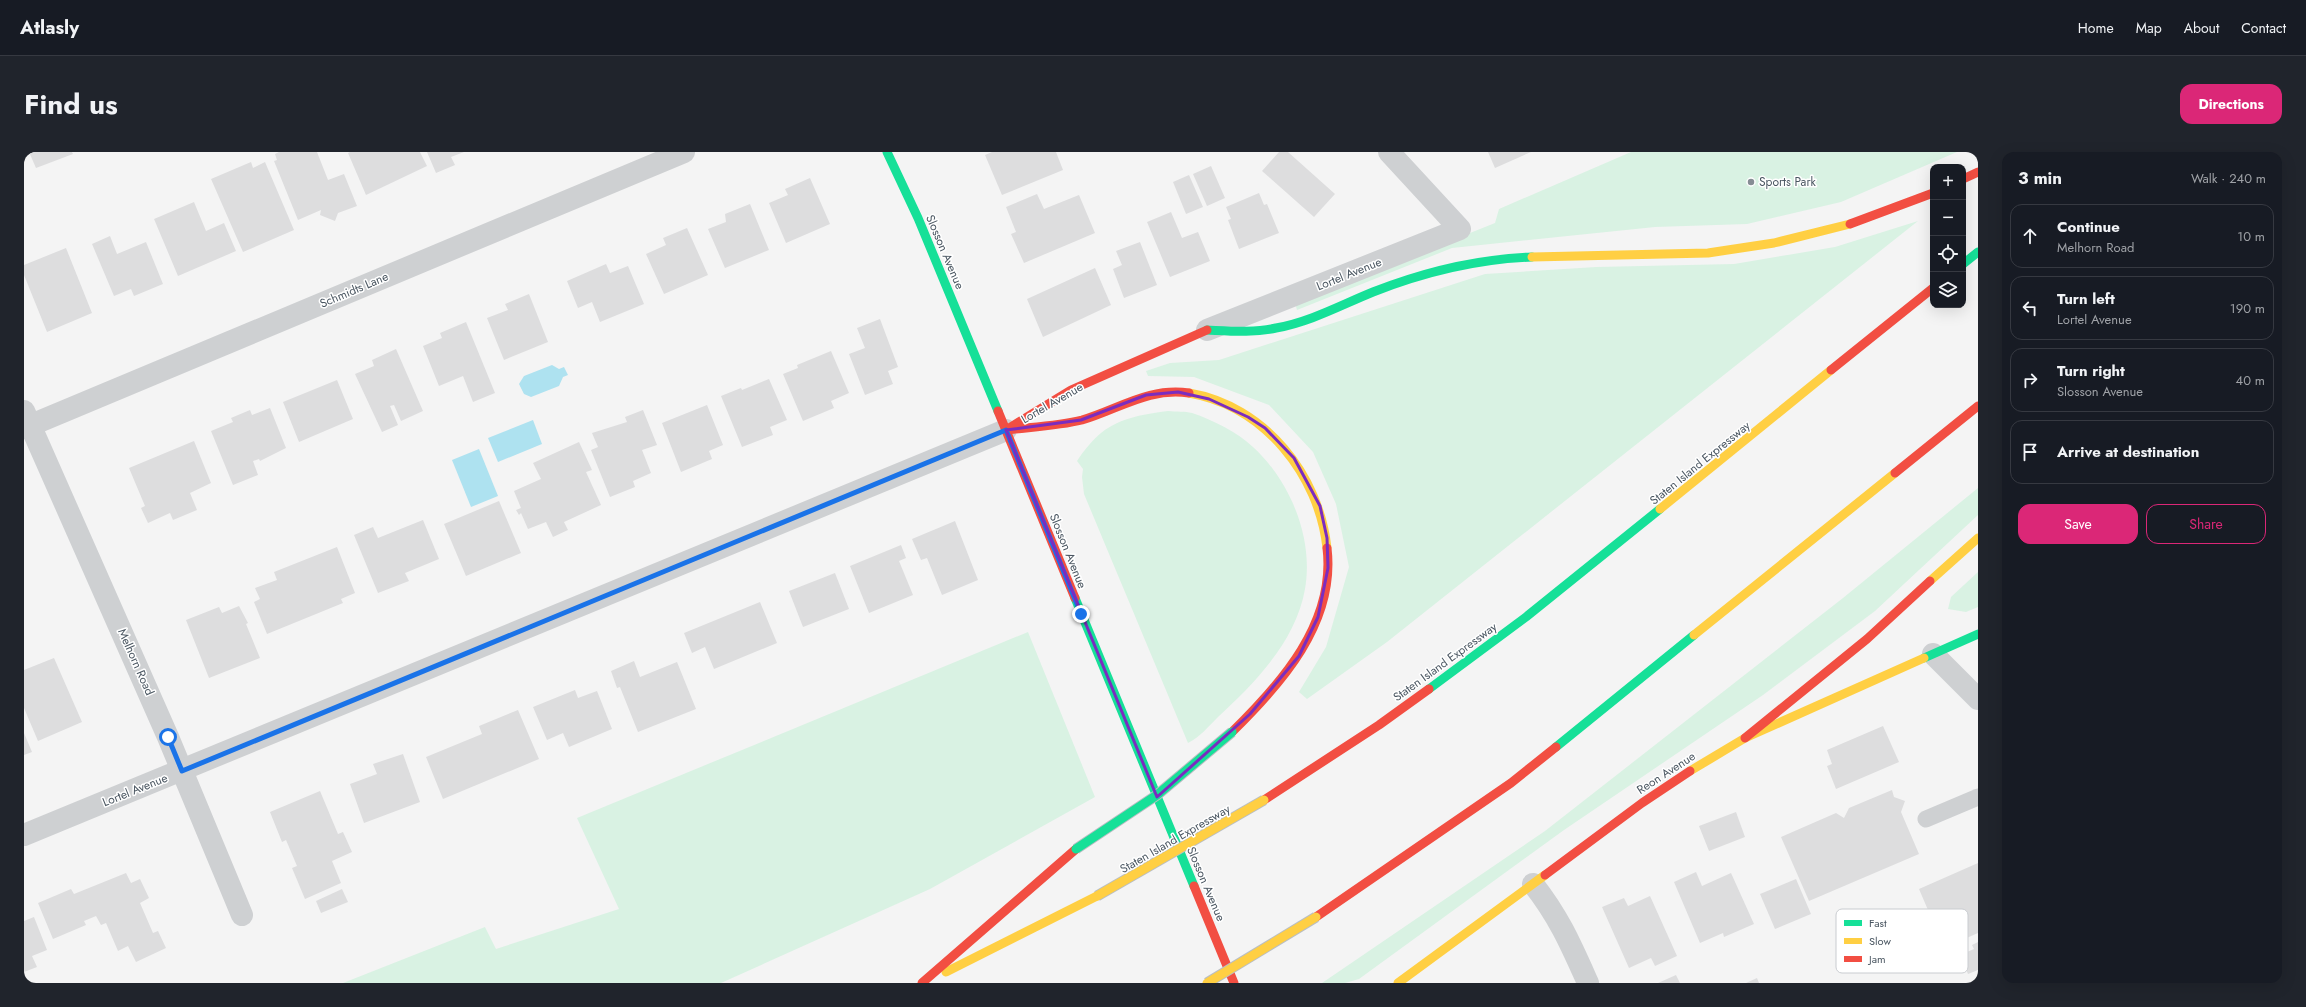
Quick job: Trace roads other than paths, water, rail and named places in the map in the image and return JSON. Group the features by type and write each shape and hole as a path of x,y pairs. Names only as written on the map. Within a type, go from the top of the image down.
{"main road":[{"name":"Slosson Avenue","path":"887,152 918,218 1234,983"},
{"path":"1966,178 1978,172"},
{"path":"1207,330 1254,332 1279,327 1306,320 1420,275 1475,262 1545,256 1677,255 1752,247 1787,240 1864,220 1930,194"},
{"path":"1966,262 1978,252"},
{"name":"Staten Island Expressway","path":"923,983 1097,896 1264,800 1379,725 1532,613 1930,290"},
{"name":"Lortel Avenue","path":"1006,430 1070,390 1207,330"},
{"path":"923,983 1076,849 1128,818 1162,793 1232,732 1270,692 1299,656 1318,617 1325,597 1328,554 1324,522 1315,495 1294,458 1265,428 1248,417 1209,399 1178,392 1146,395 1081,420 1006,430"},
{"path":"1207,983 1316,916 1511,783 1978,406"},
{"path":"1745,738 1867,639 1978,538"},
{"name":"Reon Avenue","path":"1398,983 1642,803 1693,769 1745,738 1978,634"}],"street":[{"name":"Schmidts Lane","path":"26,421 684,152"},
{"name":"Lortel Avenue","path":"1207,330 1460,229 1389,152"},
{"name":"Melhorn Road","path":"26,421 182,771 242,915"},
{"name":"Lortel Avenue","path":"24,835 1006,430"},
{"path":"1933,654 1978,699"},
{"path":"1533,884 1553,909 1566,931 1588,983"}],"lane":[{"path":"1926,819 1978,797"}],"water":[{"path":"552,365 559,369 564,367 568,375 563,377 559,386 531,397 524,394 519,384 524,376"},
{"path":"533,420 542,444 498,462 488,438"},
{"path":"479,449 498,496 471,507 452,460"}],"place":[{"name":"Sports Park","path":"1751,182"}]}
